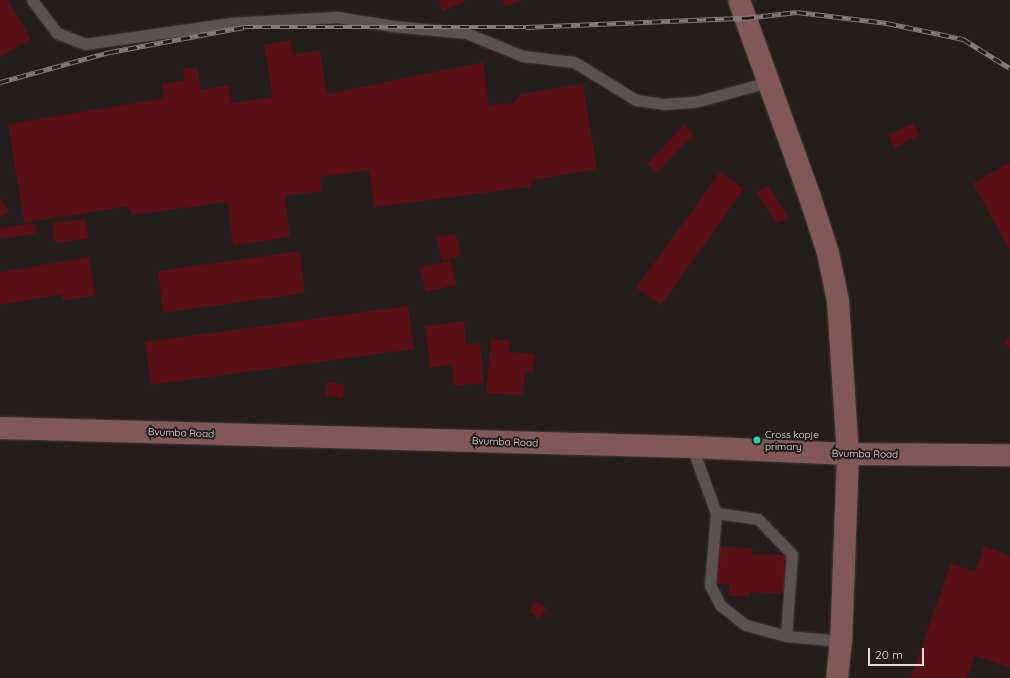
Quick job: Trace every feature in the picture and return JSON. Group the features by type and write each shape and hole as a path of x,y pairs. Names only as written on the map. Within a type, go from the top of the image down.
{"street":[{"path":"739,0 828,253 838,301 848,454 841,640 837,678"},
{"name":"Bvumba Road","path":"0,428 692,447 848,454 1010,455"}],"lane":[{"path":"32,0 57,33 85,44 230,23 337,17 394,26 466,33 523,56 574,62 636,100 664,104 695,102 768,82"},
{"path":"692,447 716,514 710,585 720,605 746,625 786,636 841,640"},
{"path":"716,514 758,519 792,554 786,636"}],"building":[{"path":"0,0 8,0 31,39 0,57"},
{"path":"438,0 467,0 443,11"},
{"path":"502,0 523,0 505,7"},
{"path":"291,40 293,55 320,50 327,94 483,62 489,105 514,103 521,94 583,84 597,169 533,180 530,187 374,207 369,170 320,177 322,191 285,196 290,237 233,245 228,202 133,215 128,206 24,223 8,124 164,98 162,84 185,80 183,69 197,67 201,90 229,85 232,103 273,97 264,45"},
{"path":"913,123 920,135 895,148 888,135"},
{"path":"684,125 694,134 657,173 647,164"},
{"path":"1010,162 1010,251 973,183"},
{"path":"720,172 744,189 661,305 636,288"},
{"path":"768,186 788,217 777,224 756,193"},
{"path":"0,196 9,212 0,217"},
{"path":"85,219 88,238 55,243 52,223"},
{"path":"35,223 37,233 0,239 0,228"},
{"path":"455,233 461,256 442,261 436,237"},
{"path":"300,251 305,293 163,313 158,271"},
{"path":"89,257 96,296 63,301 62,294 0,305 0,272"},
{"path":"450,260 457,284 426,292 419,268"},
{"path":"408,306 414,349 151,385 145,342"},
{"path":"464,321 466,344 480,343 484,383 454,386 452,365 430,368 425,326"},
{"path":"1010,337 1010,351 1004,340"},
{"path":"491,339 510,341 509,352 535,354 533,373 525,372 523,395 486,393"},
{"path":"327,382 344,384 343,398 325,396"},
{"path":"719,546 753,548 752,554 787,555 785,594 750,592 750,597 729,596 729,584 717,584"},
{"path":"984,546 1010,556 1010,668 975,656 967,678 911,678 951,563 975,572"},
{"path":"536,600 547,608 539,619 528,611"}],"railway":[{"path":"0,82 110,52 244,27 526,27 745,18 797,12 887,23 963,39 1010,68"}],"place":[{"name":"Cross kopje primary","path":"757,440"}]}
